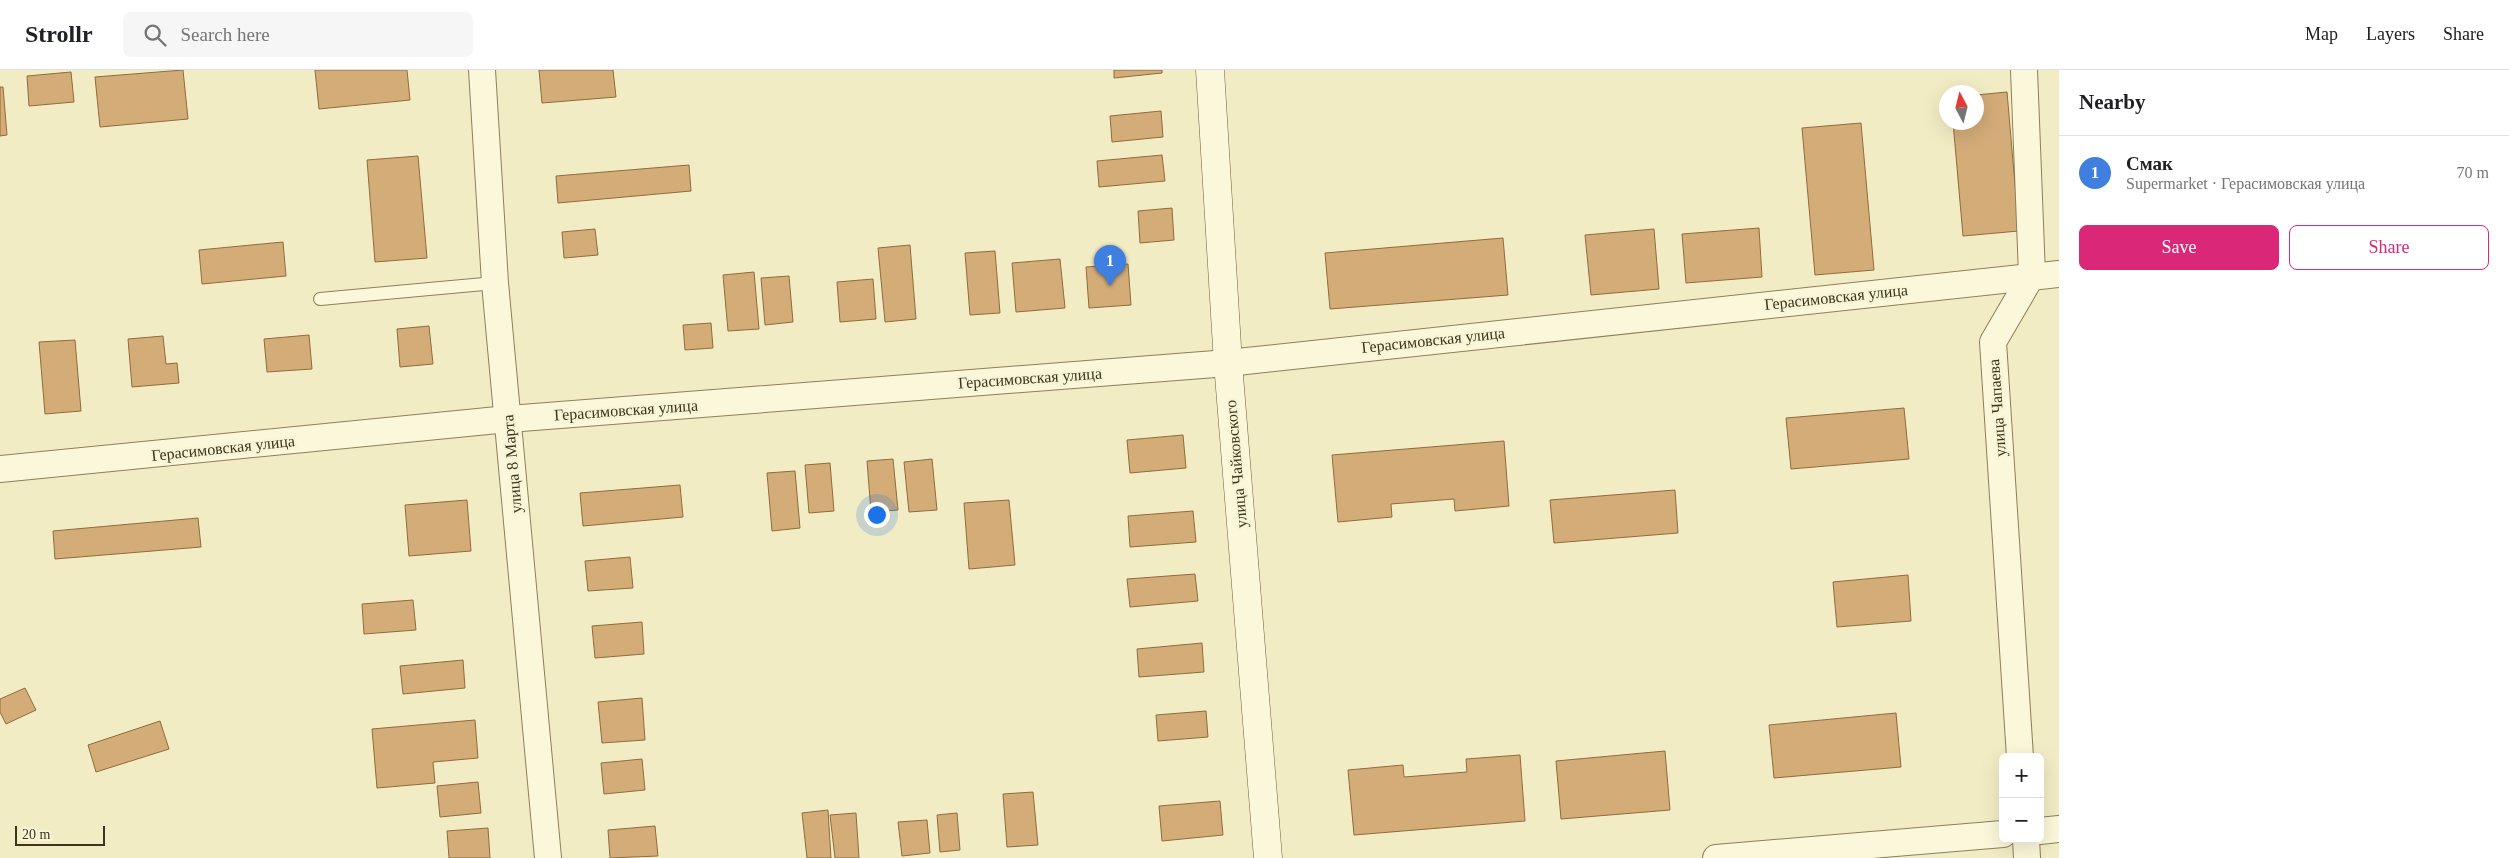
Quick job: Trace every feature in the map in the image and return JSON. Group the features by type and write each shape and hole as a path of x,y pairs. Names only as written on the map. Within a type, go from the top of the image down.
{"street":[{"name":"улица 8 Марта","path":"482,70 495,283 548,858"},
{"name":"улица Чайковского","path":"1210,70 1228,363 1268,858"},
{"path":"2024,70 2032,275"},
{"name":"Герасимовская улица","path":"0,470 508,420 1228,363 2032,275 2059,274"},
{"name":"улица Чапаева","path":"2020,753 1993,342 2032,275"},
{"path":"2044,830 2059,829"},
{"path":"1716,858 1999,834"},
{"path":"2026,843 2027,858"}],"lane":[{"path":"320,299 495,283"}],"building":[{"path":"183,70 188,119 100,127 95,77"},
{"path":"315,70 407,70 410,100 319,109"},
{"path":"539,70 613,70 616,97 542,103"},
{"path":"1114,70 1162,70 1162,73 1114,78"},
{"path":"71,72 74,102 29,106 27,76"},
{"path":"0,87 3,87 7,135 0,136"},
{"path":"2007,92 2019,231 1963,236 1954,130 1984,130 1984,94"},
{"path":"1161,111 1163,137 1112,142 1110,116"},
{"path":"1861,123 1874,270 1815,275 1802,128"},
{"path":"1162,155 1165,181 1099,187 1097,161"},
{"path":"418,156 427,258 375,262 367,160"},
{"path":"689,165 691,191 558,203 556,176"},
{"path":"1172,208 1174,240 1140,243 1138,211"},
{"path":"1759,228 1762,277 1686,283 1682,234"},
{"path":"595,229 598,255 564,258 562,232"},
{"path":"1654,229 1659,289 1591,295 1585,235"},
{"path":"1503,238 1508,295 1330,309 1325,253"},
{"path":"283,242 286,276 202,284 199,250"},
{"path":"910,245 916,319 885,322 878,248"},
{"path":"995,251 1000,313 970,315 965,253"},
{"path":"1060,259 1065,308 1016,312 1012,263"},
{"path":"1128,264 1131,305 1089,308 1086,267"},
{"path":"754,272 759,329 728,331 723,275"},
{"path":"789,276 793,322 765,325 761,278"},
{"path":"873,279 876,319 840,322 837,282"},
{"path":"711,323 713,348 685,350 683,325"},
{"path":"429,326 433,364 400,367 397,329"},
{"path":"309,335 312,369 267,372 264,339"},
{"path":"163,336 166,364 177,363 179,383 132,387 128,339"},
{"path":"75,340 81,411 45,414 39,342"},
{"path":"1904,408 1909,459 1791,469 1786,418"},
{"path":"1183,435 1186,468 1130,473 1127,440"},
{"path":"1504,441 1509,506 1455,511 1454,499 1391,504 1392,517 1338,522 1332,455"},
{"path":"893,459 898,510 871,512 867,461"},
{"path":"932,459 937,510 909,512 904,462"},
{"path":"830,463 834,511 809,513 805,465"},
{"path":"795,471 800,528 772,531 767,473"},
{"path":"680,485 683,517 583,526 580,493"},
{"path":"1675,490 1678,533 1554,543 1550,500"},
{"path":"467,500 471,551 409,556 405,505"},
{"path":"1009,500 1015,565 969,569 964,503"},
{"path":"1193,511 1196,542 1130,547 1128,516"},
{"path":"198,518 201,547 55,559 53,531"},
{"path":"630,557 633,588 588,591 585,561"},
{"path":"1195,574 1198,601 1130,607 1127,579"},
{"path":"1908,575 1911,621 1837,627 1833,582"},
{"path":"413,600 416,630 364,634 362,604"},
{"path":"642,622 644,654 595,658 592,626"},
{"path":"1202,643 1204,672 1139,677 1137,649"},
{"path":"463,660 465,688 403,694 400,666"},
{"path":"25,688 36,710 6,724 0,712 0,699"},
{"path":"642,698 645,740 602,743 598,702"},
{"path":"1206,711 1208,737 1158,741 1156,715"},
{"path":"1896,713 1901,767 1774,778 1769,725"},
{"path":"475,720 478,758 433,762 435,783 377,788 372,729"},
{"path":"160,721 169,749 96,772 88,745"},
{"path":"1665,751 1670,810 1561,819 1556,761"},
{"path":"1520,755 1525,821 1354,835 1348,770 1403,765 1404,777 1467,772 1466,759"},
{"path":"642,759 645,790 604,794 601,763"},
{"path":"478,782 481,813 440,817 437,786"},
{"path":"1033,792 1038,845 1007,847 1003,794"},
{"path":"1220,801 1223,835 1162,841 1159,806"},
{"path":"828,810 831,858 807,858 802,813"},
{"path":"856,813 859,858 835,858 830,815"},
{"path":"957,813 960,850 940,852 937,815"},
{"path":"927,820 930,853 902,856 898,822"},
{"path":"655,826 658,856 610,858 608,830"},
{"path":"488,828 490,858 449,858 447,831"}],"place":[{"name":"Смак","path":"1110,286"}]}
